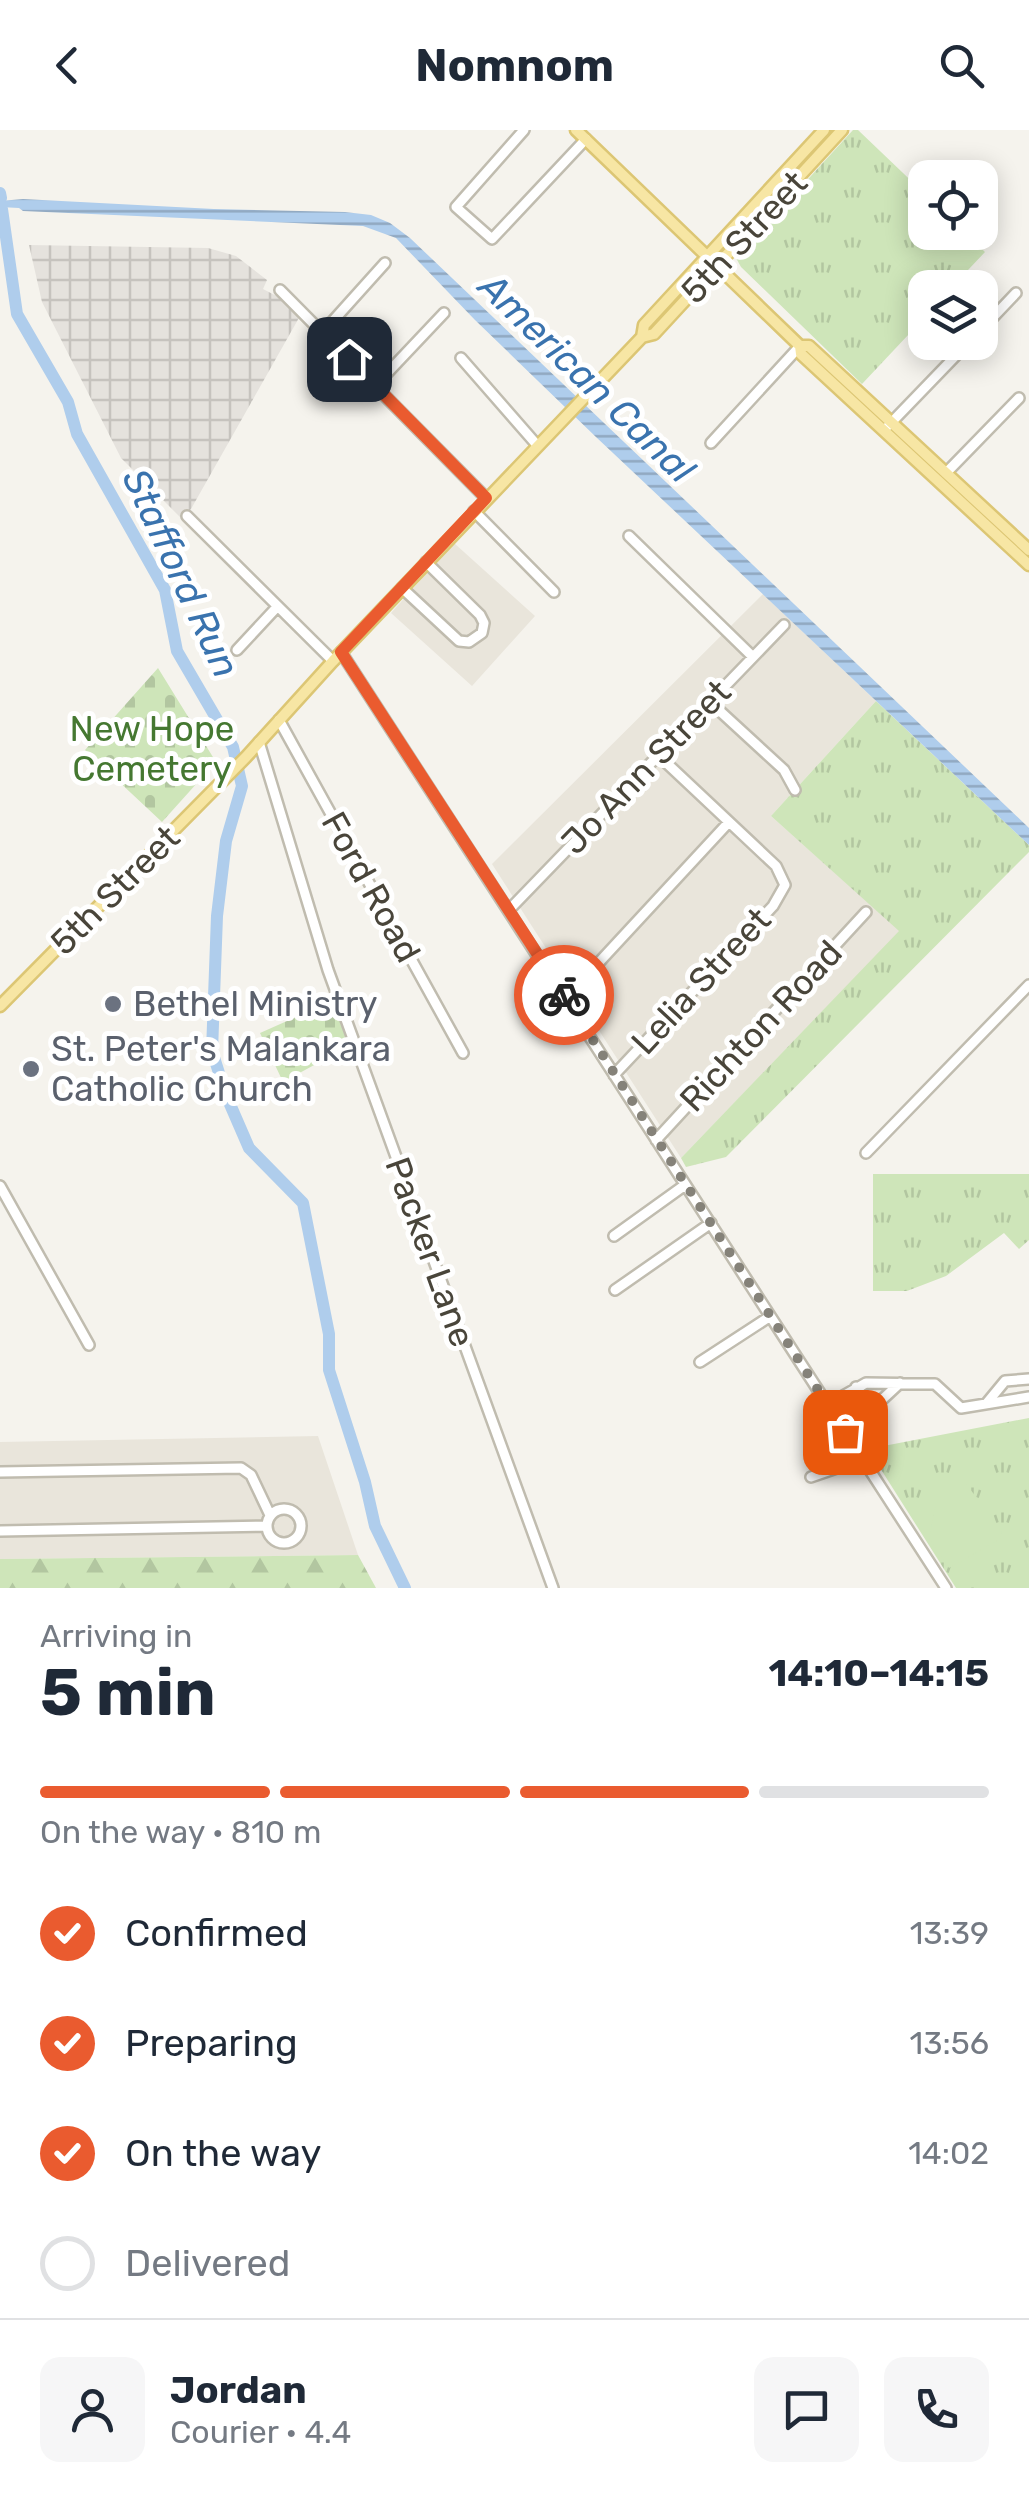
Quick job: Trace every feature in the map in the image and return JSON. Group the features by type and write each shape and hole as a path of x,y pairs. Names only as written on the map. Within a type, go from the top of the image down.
{"main road":[{"path":"576,130 800,346 801,354 886,428 1029,566"},
{"name":"5th Street","path":"642,337 644,325 824,130"},
{"name":"5th Street","path":"0,1006 246,757 566,414 642,337 654,334 842,130"},
{"path":"790,167 800,176"},
{"path":"758,202 768,211"},
{"path":"668,300 680,306"},
{"path":"886,428 946,473 1029,550"}],"street":[{"path":"522,132 456,207 492,239 586,138"},
{"path":"324,332 386,263"},
{"path":"280,290 486,498"},
{"path":"998,312 1016,293"},
{"path":"375,386 444,313"},
{"path":"711,443 800,346"},
{"path":"461,358 537,445"},
{"path":"886,428 951,360"},
{"path":"946,473 1019,398"},
{"path":"474,511 554,592"},
{"path":"188,516 277,607 337,656 509,910 946,1588"},
{"path":"629,536 753,657"},
{"path":"402,588 460,641 469,642 482,633 480,615 426,562"},
{"path":"237,650 277,607"},
{"name":"Jo Ann Street","path":"509,910 784,625"},
{"path":"710,702 784,770 795,790"},
{"name":"Ford Road","path":"279,720 463,1053"},
{"name":"Packer Lane","path":"259,742 328,970 554,1588"},
{"name":"Lelia Street","path":"614,1075 782,894 785,885 781,872 658,755"},
{"path":"566,998 729,822"},
{"name":"Richton Road","path":"656,1140 866,912"},
{"path":"866,1153 1029,985"},
{"path":"614,1236 685,1185"},
{"path":"0,1186 89,1346"},
{"path":"615,1290 711,1224"},
{"path":"700,1362 768,1316"},
{"path":"986,1404 1004,1381 1029,1379"},
{"path":"827,1405 866,1383 935,1384 962,1408 1029,1397"},
{"path":"856,1387 873,1408 900,1383"},
{"path":"811,1477 863,1459"},
{"path":"0,1472 241,1468 251,1475 268,1520 0,1531"}],"shaded area":[{"path":"29,245 208,248 236,256 267,280 263,289 288,302 300,316 191,509 181,518 121,458 42,302"},
{"path":"454,543 535,616 472,686 391,613"},
{"path":"763,594 876,701 771,816 900,931 681,1158 492,864"},
{"path":"318,1436 358,1555 0,1559 0,1442"}],"green space":[{"path":"853,130 858,130 908,178 908,250 985,252 968,270 908,270 908,335 862,384 736,258"},
{"name":"New Hope Cemetery","path":"158,668 216,762 162,822 85,750"},
{"path":"876,701 1029,845 1029,852 726,1157 686,1167 681,1158 899,931 771,816"},
{"path":"332,1001 349,1046 283,1082 260,1033"},
{"path":"873,1174 1029,1174 1029,1240 1019,1249 1004,1233 946,1276 907,1291 873,1291"},
{"path":"1029,1418 1029,1588 956,1588 868,1449"},
{"path":"966,1484 1002,1530 1000,1539 949,1568 929,1538 936,1504"},
{"path":"358,1555 376,1588 0,1588 0,1559"}],"water":[{"name":"American Canal","path":"0,201 345,212 371,215 390,223 1029,828 1029,845 596,437 396,238 363,226 0,207"}],"waterway":[{"name":"Stafford Run","path":"0,193 1,198"},
{"name":"Stafford Run","path":"2,209 17,314 68,402 77,434 165,590 177,651 233,747 242,786 226,841 217,916 212,1051 249,1148 303,1203 329,1334 329,1370 375,1526 405,1588"}],"way so far":[{"path":"564,995 845,1432"}],"place":[{"name":"Bethel Ministry","path":"113,1004"},
{"name":"St. Peter's Malankara Catholic Church","path":"31,1069"}],"route":[{"path":"349,359 486,498 341,652 564,995"}]}
